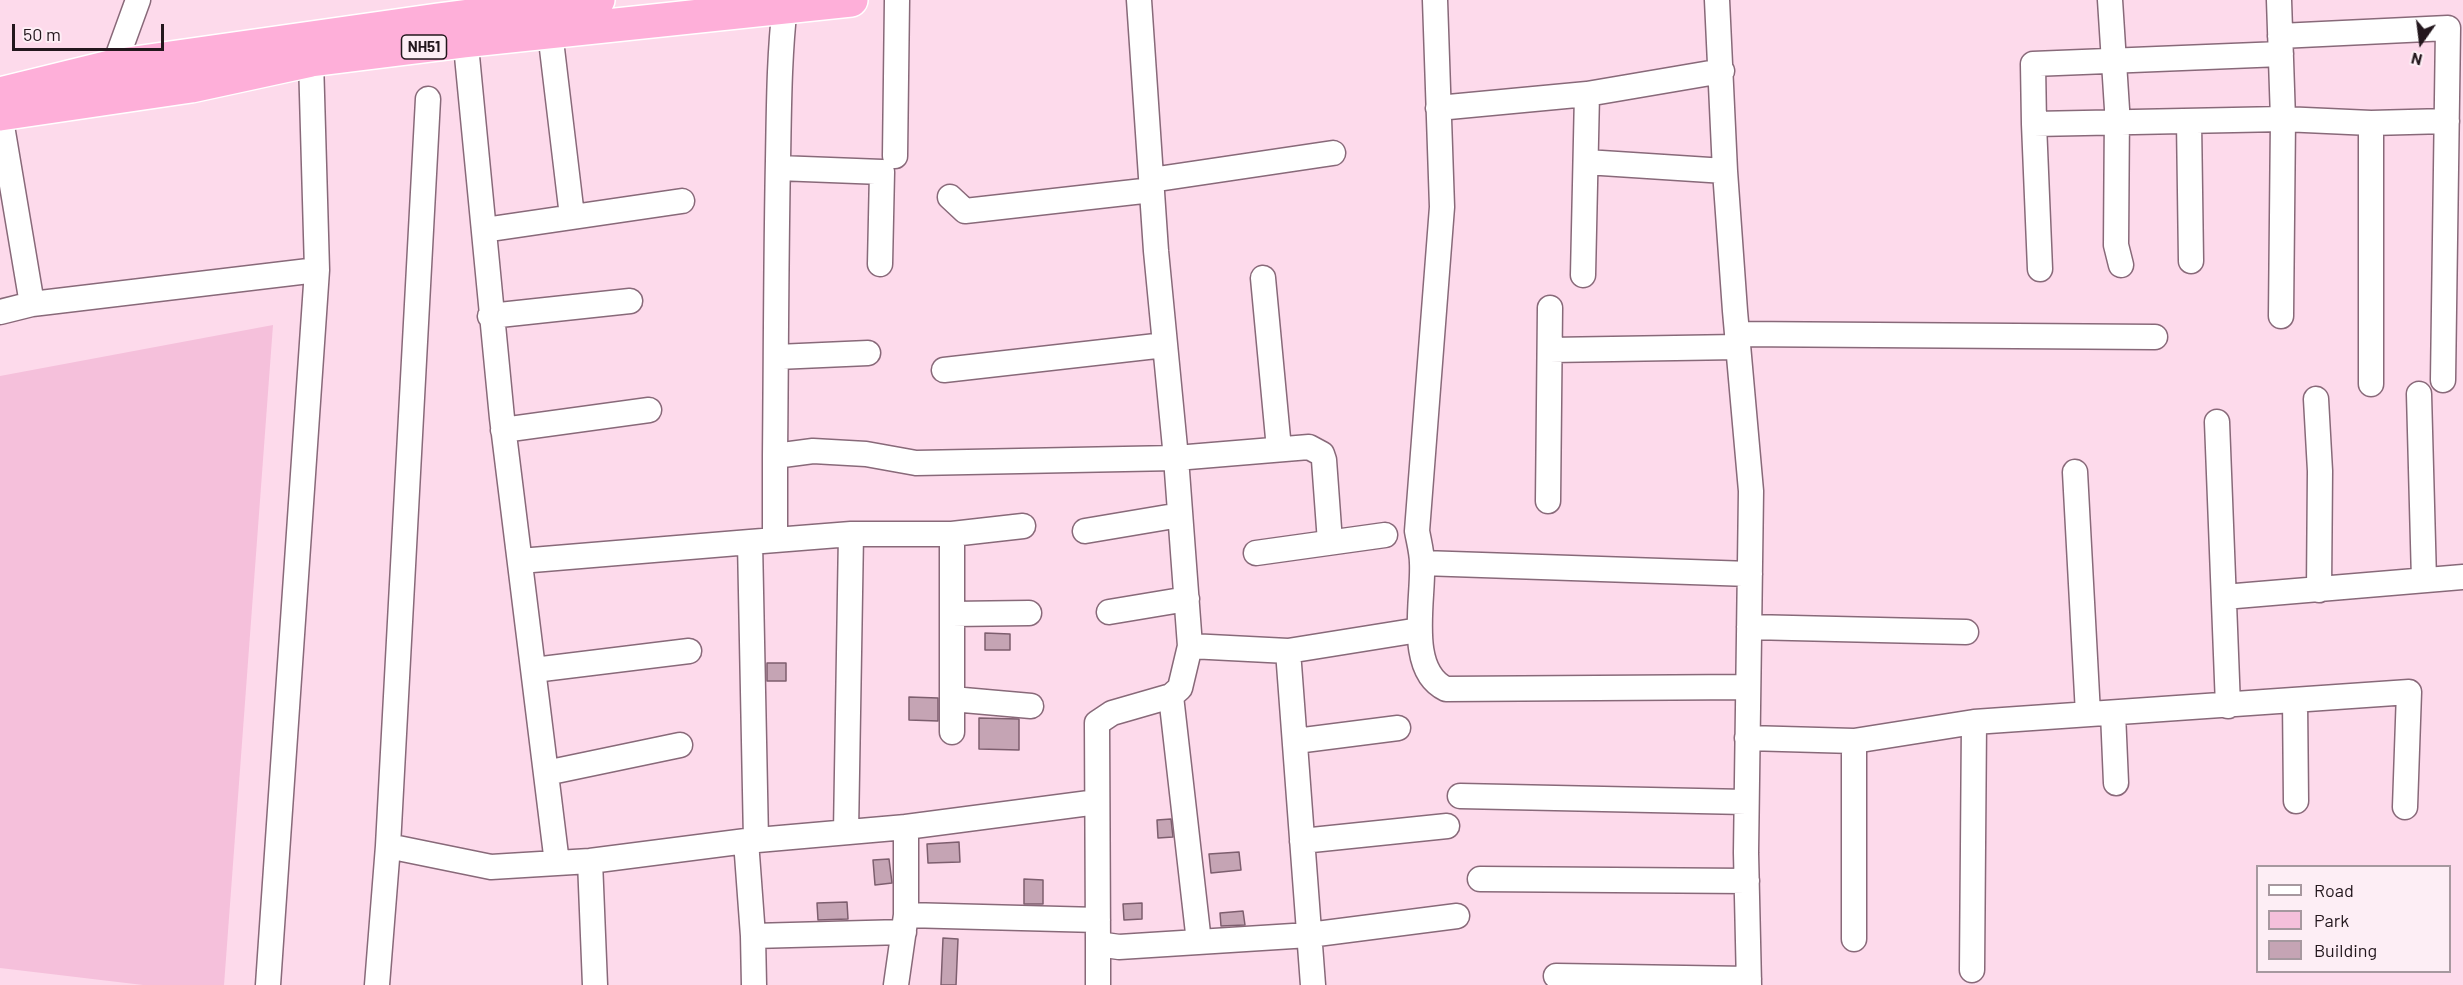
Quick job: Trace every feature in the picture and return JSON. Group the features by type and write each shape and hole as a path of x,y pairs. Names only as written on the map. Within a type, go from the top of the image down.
{"highway":[{"name":"NH51","path":"0,114 191,86 598,0"},
{"name":"NH51","path":"0,94 114,66 464,29 550,32 785,5 851,0"}],"street":[{"path":"114,66 138,0"},
{"path":"895,156 897,0"},
{"path":"1098,985 1097,723 1112,713 1171,696 1180,688 1190,646 1176,458 1151,185 1139,0"},
{"path":"1435,0 1442,207 1417,531 1422,563 1419,630 1428,674 1437,685 1446,689 1748,687"},
{"path":"1556,976 1749,982 1746,802 1751,491 1737,341 1725,171 1717,0"},
{"path":"2110,0 2117,124 2116,245 2121,265"},
{"path":"2279,0 2283,119 2281,316"},
{"path":"775,540 777,357 775,229 780,45 785,5"},
{"path":"2040,270 2033,64 2114,60 2448,28 2443,380"},
{"path":"464,29 490,316 557,863"},
{"path":"550,32 572,216"},
{"path":"268,985 317,270 311,60"},
{"path":"1438,108 1587,94 1722,71"},
{"path":"1583,275 1587,94"},
{"path":"377,985 388,846 428,99"},
{"path":"0,114 32,304"},
{"path":"2034,124 2283,119 2372,123 2447,121"},
{"path":"2189,121 2191,261"},
{"path":"2371,384 2372,123"},
{"path":"950,197 965,212 1151,185 1333,153"},
{"path":"1586,162 1725,171"},
{"path":"778,168 882,172 880,264"},
{"path":"484,230 682,201"},
{"path":"0,312 32,304 317,270"},
{"path":"1263,278 1279,450"},
{"path":"490,316 630,301"},
{"path":"1548,501 1550,308"},
{"path":"1550,350 1737,341 2155,337"},
{"path":"944,370 1165,345"},
{"path":"777,357 868,353"},
{"path":"2419,394 2424,580"},
{"path":"2316,399 2320,471 2319,590"},
{"path":"503,430 649,410"},
{"path":"2217,422 2228,706"},
{"path":"775,456 813,451 866,454 916,463 1176,458 1309,447 1322,454 1330,542"},
{"path":"2075,472 2088,714"},
{"path":"1085,531 1180,515"},
{"path":"520,561 851,534 952,534 1023,526"},
{"path":"846,832 851,534"},
{"path":"952,534 952,732"},
{"path":"1256,553 1385,535"},
{"path":"750,542 754,985"},
{"path":"1422,563 1750,574"},
{"path":"2224,597 2463,577"},
{"path":"1108,612 1187,599"},
{"path":"952,614 1029,613"},
{"path":"1749,627 1966,632"},
{"path":"1190,646 1288,651 1419,630"},
{"path":"534,670 689,651"},
{"path":"1288,651 1313,985"},
{"path":"1747,738 1854,741 1974,722 2409,692 2405,807"},
{"path":"1171,696 1199,942"},
{"path":"952,699 1031,706"},
{"path":"2295,700 2296,801"},
{"path":"2113,713 2116,783"},
{"path":"1971,970 1974,722"},
{"path":"1296,741 1398,728"},
{"path":"1854,741 1854,939"},
{"path":"546,773 680,745"},
{"path":"1460,796 1746,802"},
{"path":"388,846 490,867 590,861 751,840 906,827 1097,802"},
{"path":"1302,841 1447,826"},
{"path":"896,985 905,923 906,827"},
{"path":"590,861 595,985"},
{"path":"1480,879 1747,881"},
{"path":"1098,944 1119,947 1309,935 1457,916"},
{"path":"753,936 905,923 1098,920"}],"green space":[{"path":"273,325 224,985 143,985 0,968 0,376"}],"building":[{"path":"985,633 1010,634 1010,650 985,650"},
{"path":"767,663 786,663 786,681 767,681"},
{"path":"909,697 938,698 938,721 909,720"},
{"path":"979,718 1019,719 1019,750 979,749"},
{"path":"1171,819 1173,837 1158,838 1157,820"},
{"path":"959,842 960,862 928,863 927,844"},
{"path":"1239,852 1241,870 1211,873 1209,854"},
{"path":"889,859 892,883 875,885 873,860"},
{"path":"1024,879 1043,880 1043,904 1024,904"},
{"path":"847,902 848,919 818,920 817,903"},
{"path":"1142,903 1142,919 1124,920 1123,904"},
{"path":"1243,911 1245,925 1221,926 1220,913"},
{"path":"943,938 958,939 956,985 941,985"}]}
